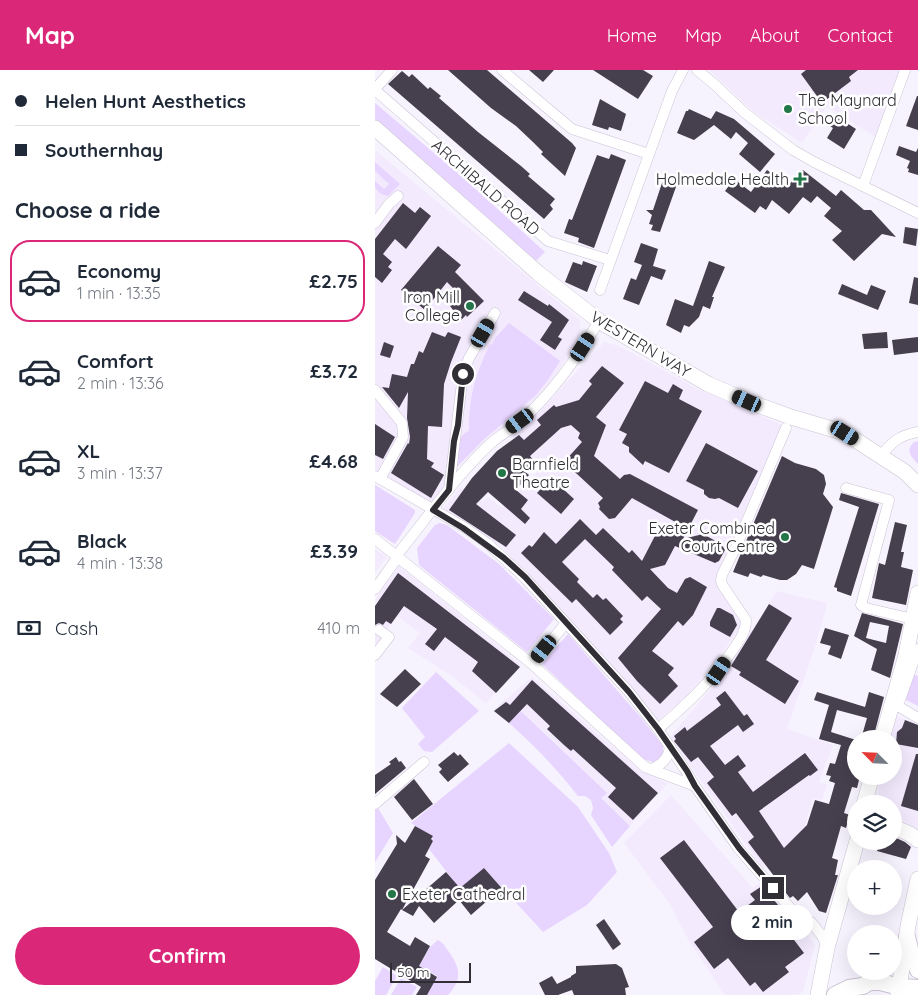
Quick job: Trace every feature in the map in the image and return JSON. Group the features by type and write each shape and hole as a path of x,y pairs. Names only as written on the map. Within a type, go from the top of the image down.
{"main road":[{"name":"WESTERN WAY","path":"375,128 538,273 599,321 708,384 755,404 845,433 905,472 918,485"},
{"path":"886,730 895,706 918,593"},
{"path":"902,830 918,840"},
{"path":"818,995 827,948 856,850"},
{"path":"895,992 918,879"},
{"path":"907,937 918,970"},
{"path":"835,995 849,988 863,986 869,982 880,982 895,992 918,988"}],"street":[{"name":"ARCHIBALD ROAD","path":"392,70 375,89 548,240 610,260"},
{"path":"502,70 572,129 649,154"},
{"path":"600,290 672,91 683,70"},
{"path":"697,70 745,113 793,150 918,213"},
{"path":"863,186 905,70"},
{"path":"375,224 389,204 398,196"},
{"path":"449,490 463,374 469,358 495,313"},
{"path":"375,589 397,555 449,490 491,443 520,421 556,383 583,347 599,321"},
{"path":"375,390 402,424 403,430 403,436 378,478 471,533 525,577 629,692 658,729 739,848 793,911 812,923 822,936 827,948"},
{"path":"658,729 685,706 719,671 744,633 746,620 723,586 721,575 736,547 786,428"},
{"path":"881,457 892,442 907,434 918,432"},
{"path":"846,488 889,500 862,607 913,619"},
{"path":"375,539 532,664 645,767 695,786"},
{"path":"532,664 566,623"},
{"path":"375,655 389,637 379,630"},
{"path":"918,649 895,706 918,718"},
{"path":"651,769 660,766 667,758 669,746"},
{"path":"375,804 423,762"},
{"path":"812,923 826,923 836,919"}],"shaded area":[{"name":"The Maynard School","path":"709,70 901,70 878,139 827,106 802,143 754,112"},
{"path":"375,103 460,175 545,252 536,261 375,120"},
{"path":"375,150 580,320 580,334 552,382 509,426 460,464 432,503 375,469"},
{"path":"375,162 400,184 388,196 381,194 375,188 375,181 384,189 389,184 375,171"},
{"path":"509,323 560,361 535,396 483,440 454,470 458,442 469,431 470,407 480,366 490,344 492,345 495,338"},
{"path":"604,342 619,346 700,390 783,425 718,572 717,582 740,616 740,628 686,697 658,720 582,633 502,547 442,510 461,487 483,502 488,497 502,508 540,469 512,436 538,413"},
{"path":"918,441 918,464 909,451 911,445"},
{"path":"375,485 415,510 415,513 395,544 375,531"},
{"path":"440,523 447,525 499,564 554,619 527,652 419,565 417,548 435,525"},
{"path":"375,549 387,557 375,573"},
{"path":"399,566 521,665 486,703 449,674 408,648 420,633 375,600"},
{"path":"777,591 826,603 827,605 787,729 833,745 819,782 827,784 822,800 813,798 805,826 785,849 762,867 670,737 721,677"},
{"path":"375,605 394,619 375,647"},
{"path":"568,634 663,746 663,755 660,760 653,762 642,759 542,664"},
{"path":"436,672 479,711 432,752 424,751 418,744 425,737 402,708"},
{"path":"912,674 918,676 918,706 904,699"},
{"path":"532,677 639,770 668,783 630,826 601,798 606,792 522,711 509,723 492,711"},
{"path":"521,711 607,793 601,798 630,826 612,847 591,815 593,808 591,800 585,796 578,796 528,740 509,723"},
{"path":"895,716 918,725 918,829 902,820 902,795 879,795 879,785 903,785 903,730 892,730"},
{"path":"509,743 578,807 609,853 617,872 587,905 543,932 484,868 457,891 456,884 429,849 433,841 432,838 418,830 419,828 411,823"},
{"path":"671,795 753,888 763,880 815,945 803,992 797,995 725,995 689,941 669,903 624,843"},
{"path":"378,808 393,833 375,862 375,810"},
{"path":"438,940 442,942 456,963 458,979 448,995 427,995 437,976 430,972 428,975 417,969 430,947"},
{"path":"383,967 397,976 386,995 375,995 375,981"},
{"path":"401,978 417,987 412,995 391,995"}],"building":[{"path":"448,70 487,70 572,143 576,148 565,176 541,154 543,152 516,126 491,108"},
{"path":"529,70 554,70 543,82"},
{"path":"593,70 643,70 653,76 638,99"},
{"path":"806,70 858,70 849,77 851,81 822,103 801,74"},
{"path":"402,71 409,77 412,74 428,89 430,87 441,96 439,98 521,166 530,174 528,176 555,199 550,205 553,209 544,219 388,84"},
{"path":"918,96 918,130 906,126"},
{"path":"600,99 626,114 621,131 609,127 608,130 592,125"},
{"path":"689,109 711,119 716,111 734,119 775,154 760,172 739,154 748,143 736,132 731,139 714,125 694,140 677,133 686,111"},
{"path":"836,116 856,129 844,149 827,138 833,128 830,126"},
{"path":"899,146 916,152 918,148 918,175 908,172 909,169 907,168 910,161 896,155"},
{"path":"611,154 626,160 594,248 578,242 579,238 564,233 569,219 572,220 597,155 609,159"},
{"path":"767,170 788,185 803,170 836,196 841,190 864,210 871,210 896,237 882,234 854,261 832,240 842,231 824,216 831,208 817,196 811,203 803,197 789,214 772,200 766,210 760,206 755,213 725,191 734,179 751,192"},
{"path":"663,180 677,184 660,232 651,230 653,225 649,224 652,215 646,210 653,210"},
{"path":"403,203 415,213 420,207 431,216 406,249 395,239 383,254 392,262 388,267 392,270 382,283 375,277 375,239"},
{"path":"905,227 918,229 916,246 903,243"},
{"path":"641,243 658,249 653,266 666,270 662,280 651,276 639,305 623,299 631,278 636,280 642,265 634,262"},
{"path":"438,246 461,265 455,272 484,301 467,317 466,315 461,320 450,306 461,296 447,282 425,310 401,290"},
{"path":"583,261 597,266 587,292 565,282 573,262 582,265"},
{"path":"709,261 725,267 712,297 714,297 710,309 703,306 699,317 689,327 684,325 681,333 666,325 675,299 693,306"},
{"path":"914,277 918,278 918,305 909,303"},
{"path":"842,284 867,295 871,285 886,291 878,310 838,294"},
{"path":"524,291 548,306 549,304 569,320 558,337 562,339 555,350 540,340 552,322 518,300"},
{"path":"432,332 445,337 448,332 461,337 444,384 442,427 428,426 427,459 434,463 431,467 444,475 431,498 391,473 409,444 408,392 399,408 382,387 389,388 392,374 407,377 411,364 414,364 419,351 423,353"},
{"path":"887,332 888,348 864,349 862,334"},
{"path":"918,337 918,352 894,355 892,340"},
{"path":"384,342 394,346 390,358 380,355"},
{"path":"602,366 624,383 596,417 606,425 594,456 620,479 624,475 630,474 698,510 683,539 703,534 721,544 725,550 719,561 715,563 675,546 665,565 650,569 668,588 677,593 685,579 690,577 707,587 693,615 683,626 678,621 652,651 674,668 668,675 678,686 660,704 618,658 661,609 647,596 642,601 612,570 614,567 585,539 562,562 579,579 577,582 593,598 597,594 603,600 606,598 623,616 620,619 623,622 610,635 576,599 572,603 521,553 529,545 532,547 544,532 556,544 580,519 596,535 603,528 629,553 632,550 642,561 659,528 679,524 632,498 615,518 609,519 599,509 598,503 603,498 564,462 582,442 578,438 580,433 571,425 561,428 530,456 534,461 524,471 529,475 516,490 528,500 521,509 530,518 525,524 488,492 476,504 516,535 506,547 449,510 472,478 497,451 519,435 524,440 541,425 537,420 554,405 556,407 579,400 592,384 589,381"},
{"path":"645,381 668,393 673,384 683,390 679,399 702,411 669,473 645,461 643,465 629,452 629,447 622,443 627,434 619,430"},
{"path":"375,424 395,437 383,459 375,455"},
{"path":"706,443 758,471 738,508 719,498 709,498 704,494 704,490 686,481"},
{"name":"Exeter Combined Court Centre","path":"782,456 795,463 816,469 824,475 826,484 823,494 833,507 814,569 802,565 796,574 787,580 763,575 761,577 750,573 748,577 733,572"},
{"path":"551,478 574,499 561,514 537,493"},
{"path":"841,493 879,504 851,596 837,591 837,588 834,587 859,507 839,500"},
{"path":"895,522 907,525 901,552 904,552 901,567 913,570 906,605 872,598 879,563 885,565"},
{"path":"398,573 520,667 496,693 472,671 478,662 445,637 434,651 425,644 437,629 404,606 391,624 386,621 383,625 379,623 375,625 375,606"},
{"path":"769,604 792,618 766,660 799,681 785,704 739,675 741,672 731,666"},
{"path":"717,608 733,615 737,625 730,637 710,626"},
{"path":"862,613 903,624 890,678 871,670 877,649 854,636","holes":["870,622 889,626 886,643 866,638"]},
{"path":"825,628 849,635 841,659 828,654 831,646 820,643"},
{"path":"405,669 421,684 397,707 380,694"},
{"path":"532,680 658,793 633,820 608,797 616,788 573,749 571,751 547,729 550,726 527,704 509,723 494,711 506,702 510,705"},
{"path":"725,691 744,716 747,714 754,724 743,732 738,725 710,746 725,765 738,755 746,766 738,772 753,792 805,753 818,770 759,811 784,848 807,825 815,800 829,804 835,783 829,781 831,776 826,775 830,763 835,764 841,745 819,739 829,705 814,700 817,692 865,707 869,692 884,697 875,730 864,730 867,718 837,710 831,732 847,737 847,785 858,785 857,788 852,787 850,795 847,795 844,813 847,814 847,825 846,828 841,826 832,858 838,860 835,875 838,875 826,913 819,911 807,892 798,901 793,896 790,898 748,842 754,837 736,813 732,816 707,783 714,777 698,757 691,762 674,741 676,739 674,736 685,727 687,731 721,705 716,698"},
{"path":"905,720 918,725 918,748 903,745 903,730 900,730"},
{"path":"454,752 458,756 460,754 469,764 448,782 439,772 442,769 438,765"},
{"path":"916,754 918,754 918,811 902,806"},
{"path":"396,757 406,768 375,794 375,775 391,764 389,762"},
{"path":"414,779 433,804 412,820 394,797"},
{"name":"Exeter Cathedral","path":"415,826 433,836 431,839 433,841 425,856 430,859 402,910 387,932 410,946 415,937 430,946 419,966 437,977 427,995 416,995 421,987 375,959 375,880 397,844 396,835 405,843"},
{"path":"684,840 739,912 755,900 750,894 762,886 779,906 772,911 804,953 785,967 789,972 763,992 755,982 750,986 728,958 714,969 694,942 713,927 660,858"},
{"path":"902,841 911,847 906,859 877,851 902,850"},
{"path":"484,868 507,894 500,900 495,894 471,915 459,900 434,923 419,906 413,916 402,910 446,872 460,888"},
{"path":"604,919 621,944 613,950 596,925"},
{"path":"616,964 622,968 629,987 625,988 626,995 574,995 572,990 558,995 545,995 539,983 552,976 557,984 576,973 576,966"}],"place":[{"name":"The Maynard School","path":"788,109"},
{"name":"Holmedale Health","path":"800,179"},
{"name":"Iron Mill College","path":"470,306"},
{"name":"Barnfield Theatre","path":"502,473"},
{"name":"Exeter Combined Court Centre","path":"785,537"},
{"name":"Exeter Cathedral","path":"392,894"}],"route":[{"path":"463,374 449,490 433,510 487,543 525,577 629,692 658,729 739,848 773,888"}]}
